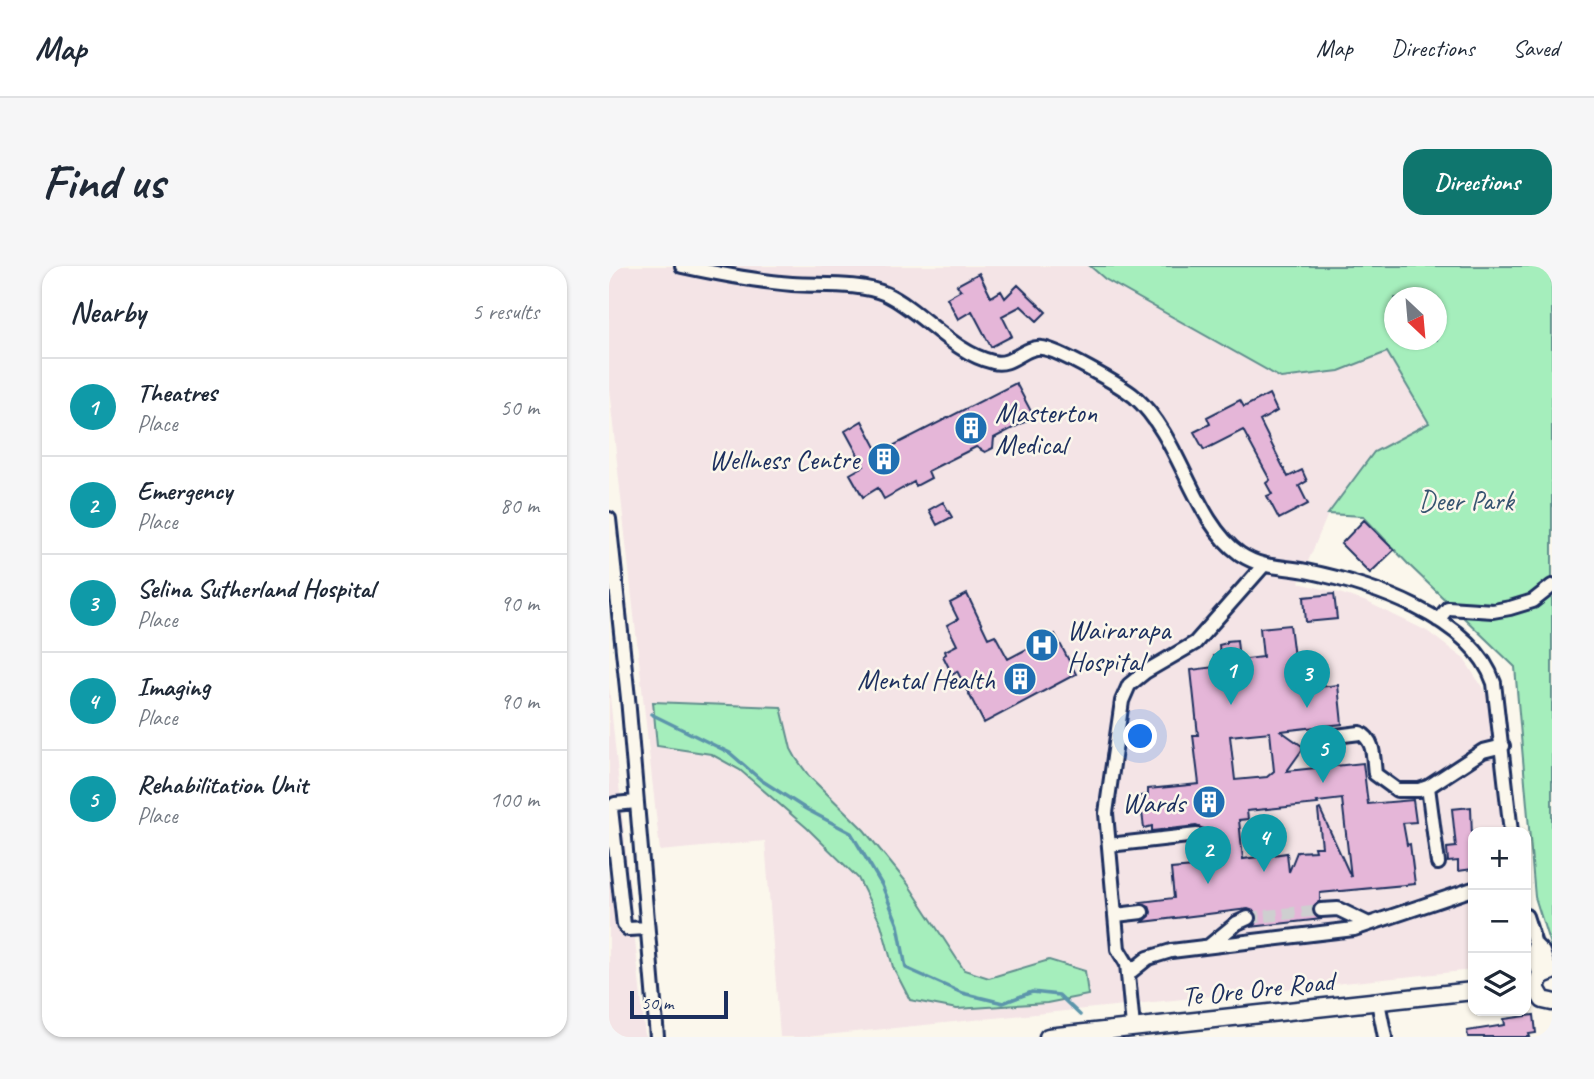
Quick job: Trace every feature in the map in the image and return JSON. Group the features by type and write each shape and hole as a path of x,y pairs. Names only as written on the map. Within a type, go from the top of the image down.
{"main road":[{"path":"1541,977 1540,996 1552,1002"},
{"name":"Te Ore Ore Road","path":"1048,1037 1468,992"}],"street":[{"path":"682,266 732,277 792,284 848,286 886,294 968,351 993,363 1010,362 1028,351 1042,348 1118,384 1145,407 1160,426 1218,533 1240,553 1263,566 1304,570 1381,591 1437,620 1475,651 1490,671 1498,704 1511,827"},
{"path":"609,519 657,1037"},
{"path":"1133,1027 1128,989 1129,974 1127,964 1118,949 1106,813 1122,701 1129,685 1145,672 1195,643 1263,566"},
{"path":"1437,620 1448,608 1493,611 1533,601 1552,586"},
{"path":"1328,737 1360,733 1365,735 1371,744 1375,774 1397,790 1429,788 1483,751 1503,746"},
{"path":"1429,788 1438,863"},
{"path":"636,802 615,804 611,809 624,925 628,929 647,928"},
{"path":"1109,845 1197,835"},
{"path":"1129,974 1148,958 1171,951 1354,929 1470,890"},
{"path":"1321,910 1338,909 1369,924"},
{"path":"1116,915 1142,912"},
{"path":"1209,947 1237,923 1248,918"},
{"path":"1531,932 1535,944 1543,952 1541,977"},
{"path":"1378,1002 1385,1037"}],"shaded area":[{"name":"Wairarapa Hospital","path":"609,266 1090,266 1105,279 1339,371 1387,352 1429,423 1374,452 1328,514 1299,583 1367,602 1427,631 1464,659 1489,698 1502,827 1468,827 1468,971 805,1037 780,1037 765,841 660,851 609,389"},
{"path":"609,687 645,1037 609,1037"}],"green space":[{"name":"Deer Park","path":"1090,266 1552,266 1552,951 1535,897 1515,667 1408,564 1363,516 1328,514 1374,452 1429,423 1387,352 1339,371 1281,378 1105,279"},
{"path":"653,702 781,707 791,749 796,758 809,776 864,830 908,884 964,970 989,978 1049,960 1085,971 1088,995 1047,1003 957,1009 910,1000 893,967 881,924 858,878 807,828 740,770 711,754 657,746"}],"building":[{"path":"979,273 991,297 1001,291 1005,298 1018,285 1046,312 1037,321 1021,306 1002,316 1012,336 991,347 972,311 958,319 947,298 961,290 957,285"},
{"name":"Masterton Medical","path":"1016,383 1034,417 994,438 993,448 985,452 976,447 928,471 931,478 916,486 914,482 884,499 878,488 863,497 850,474 864,466 845,431 862,421 879,453"},
{"path":"1269,394 1277,411 1260,421 1288,477 1302,470 1307,481 1299,486 1308,504 1279,519 1267,496 1272,494 1266,483 1270,480 1243,430 1204,450 1194,432 1210,424 1207,417 1240,400 1244,407"},
{"path":"943,502 952,517 937,525 929,510"},
{"path":"1364,520 1394,550 1370,573 1341,544"},
{"name":"Mental Health","path":"967,594 988,638 995,635 1008,659 1055,634 1076,674 984,723 957,671 952,674 943,656 945,651 957,645 947,625 958,619 950,603"},
{"path":"1334,594 1337,619 1306,622 1304,597"},
{"path":"1290,625 1298,689 1338,685 1342,724 1281,731 1302,746 1287,771 1363,763 1368,804 1413,800 1416,822 1403,823 1407,845 1410,844 1415,884 1320,893 1320,901 1312,911 1322,919 1250,927 1255,924 1257,918 1254,911 1248,909 1143,922 1151,912 1149,906 1141,902 1174,898 1171,869 1206,866 1204,829 1196,826 1152,831 1152,826 1144,828 1140,796 1148,795 1148,789 1199,784 1193,735 1198,735 1191,670 1215,667 1214,656 1220,655 1219,645 1227,641 1237,640 1239,660 1263,657 1260,628","holes":["1270,732 1274,771 1267,777 1235,780 1230,736","1342,799 1351,877 1320,809 1322,847 1314,847 1315,851 1297,852 1289,872 1287,853 1243,859 1239,820 1248,819 1247,811"]},
{"path":"1471,807 1468,870 1458,871 1458,861 1448,862 1447,848 1456,847 1452,809"},
{"path":"1534,1015 1536,1033 1529,1034 1530,1037 1468,1037 1467,1031 1505,1025 1504,1019"}],"waterway":[{"path":"651,714 730,753 761,780 806,809 851,833 882,885 898,925 906,968 962,993 1003,1003 1032,992 1059,995 1080,1015"}],"tunnel":[{"path":"1248,918 1321,910"}],"place":[{"name":"Masterton Medical","path":"971,428"},
{"name":"Wellness Centre","path":"884,459"},
{"name":"Wairarapa Hospital","path":"1042,645"},
{"name":"Mental Health","path":"1020,679"},
{"name":"Theatres","path":"1231,705"},
{"name":"Selina Sutherland Hospital","path":"1307,708"},
{"name":"Rehabilitation Unit","path":"1323,783"},
{"name":"Wards","path":"1209,802"},
{"name":"Imaging","path":"1264,872"},
{"name":"Emergency","path":"1208,884"}]}
